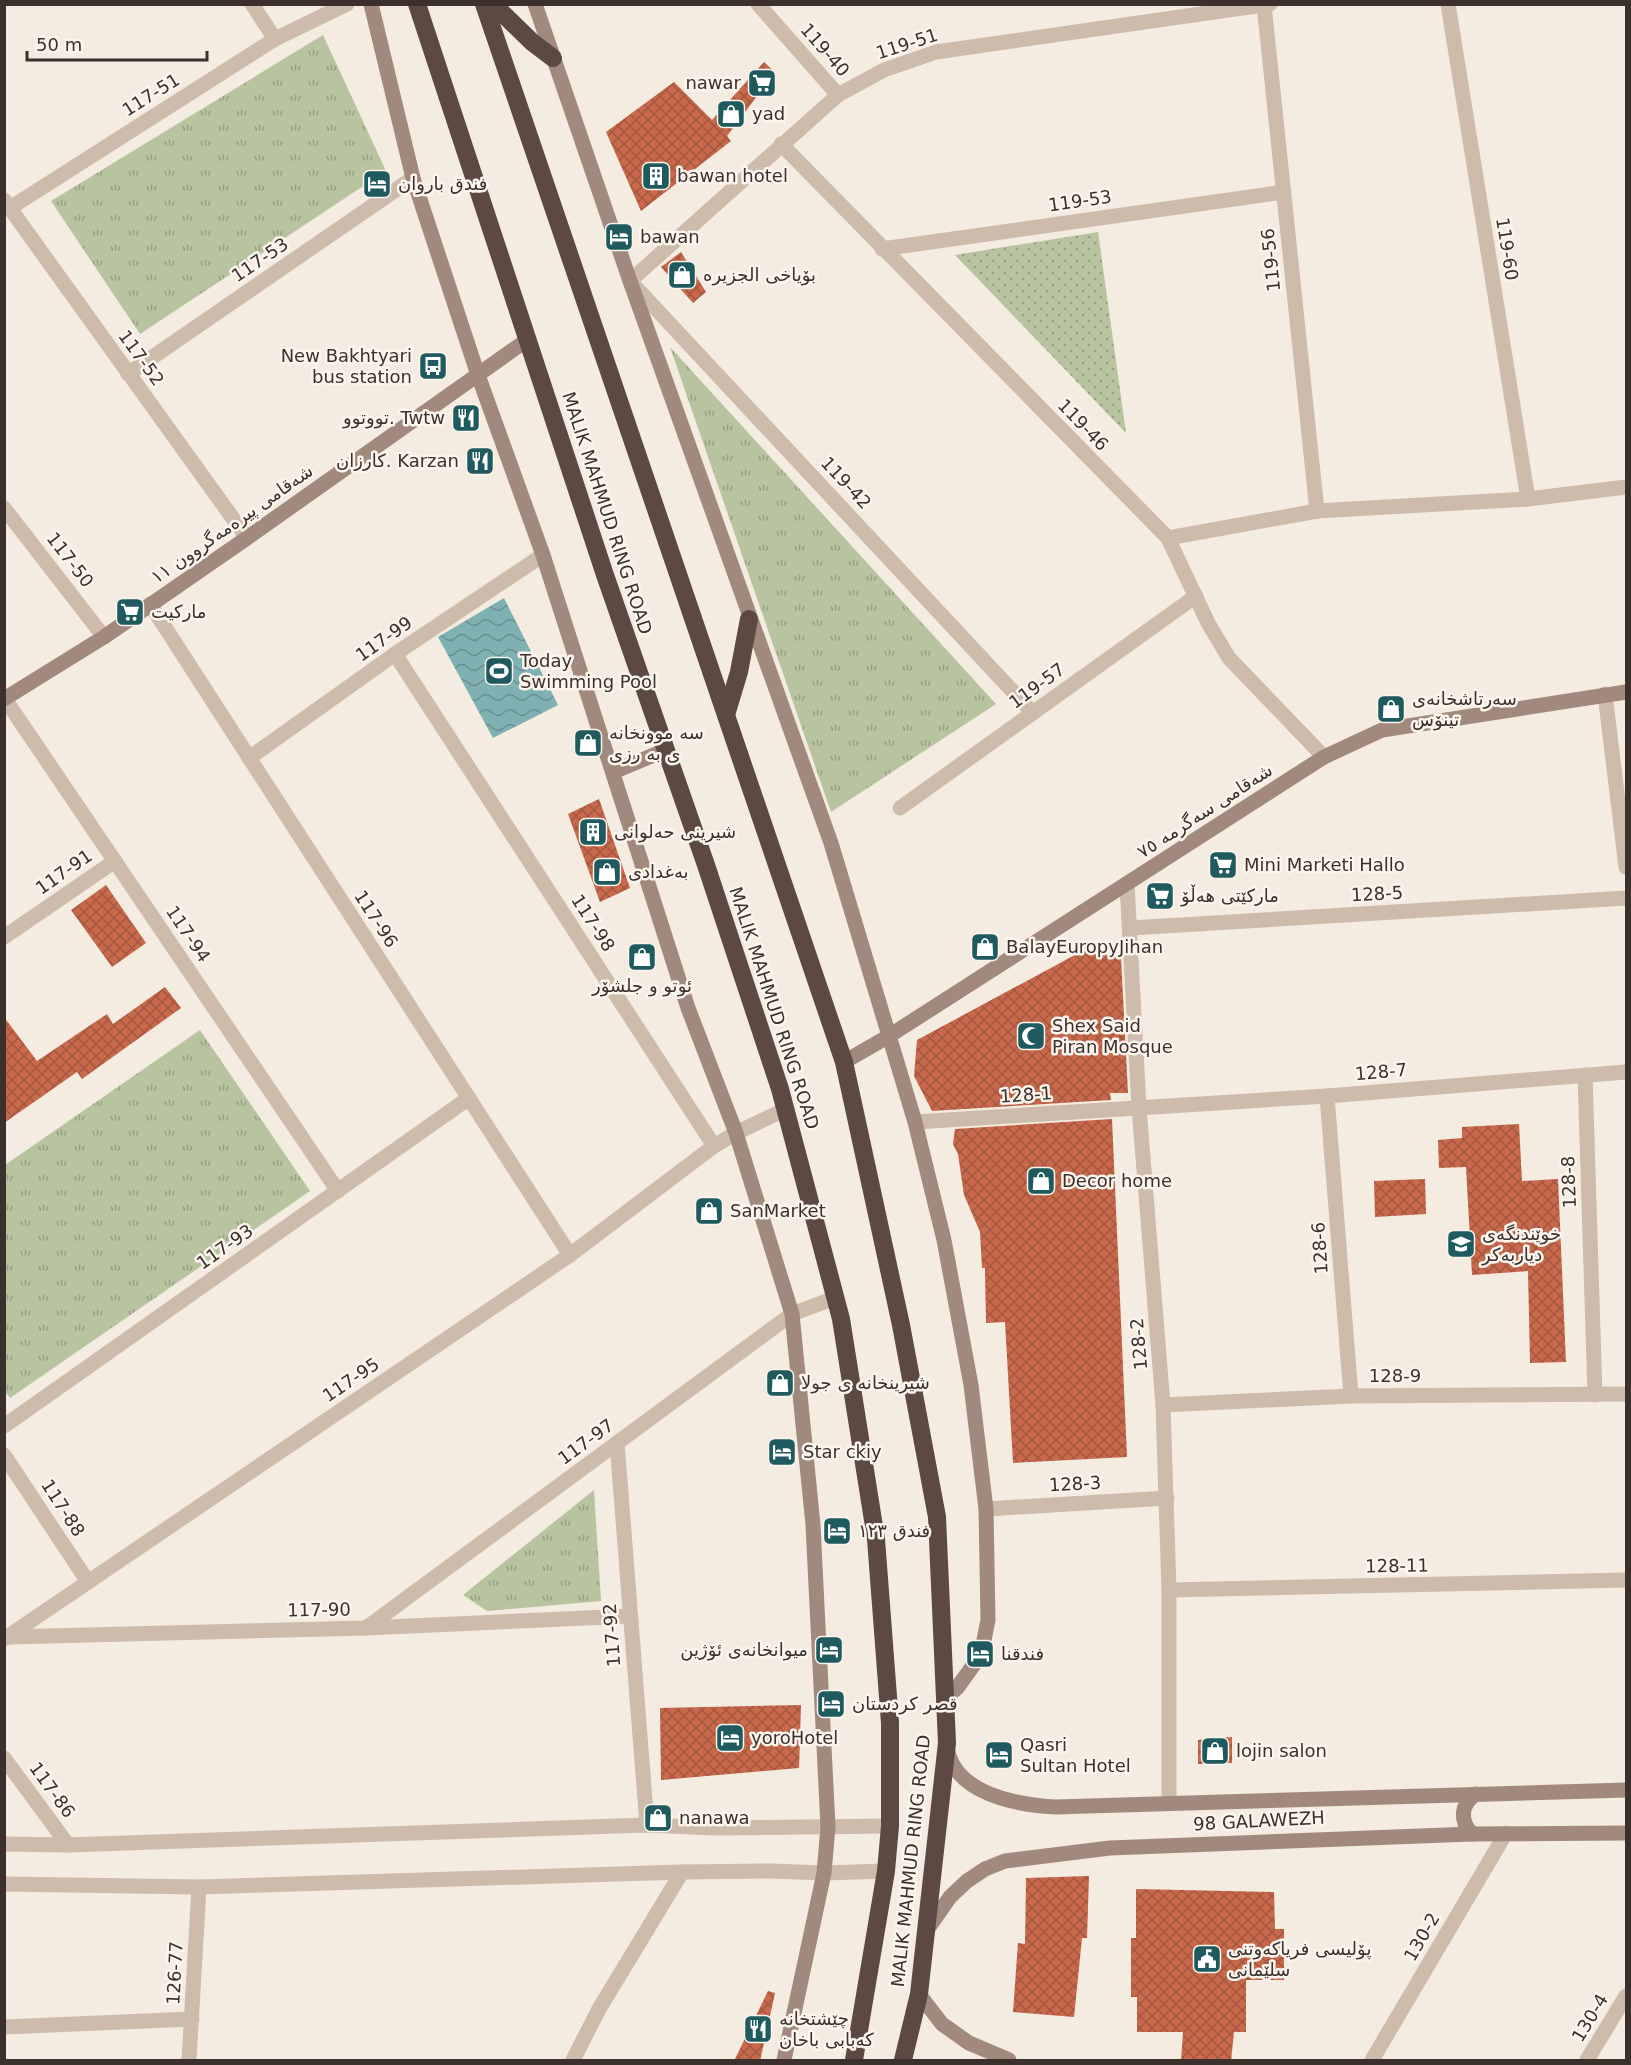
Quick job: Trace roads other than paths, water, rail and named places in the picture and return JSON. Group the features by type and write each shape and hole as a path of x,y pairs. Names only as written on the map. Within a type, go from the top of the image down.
{"highway":[{"name":"MALIK MAHMUD RING ROAD","path":"417,4 605,575 706,865 786,1109 841,1319 876,1539 890,1723 890,1826 886,1871 855,2061"},
{"name":"MALIK MAHMUD RING ROAD","path":"484,4 844,1062 901,1325 937,1517 947,1743 919,1994 903,2061"},
{"path":"493,4 532,42 553,57"},
{"path":"726,715 739,672 749,619"}],"main road":[{"path":"371,4 413,178 478,375 543,555 688,1008 736,1133 792,1314 813,1525 828,1827 824,1873 784,2061"},
{"path":"535,4 749,619 831,843 915,1122 944,1240 969,1374 986,1509 988,1620 986,1635 975,1663 957,1688 945,1699"},
{"name":"شەقامی پیرەمەگروون ١١","path":"5,699 104,637 528,340"},
{"name":"شەقامی سەگرمە ٧٥","path":"844,1062 889,1036 1324,757 1382,730 1626,692"},
{"path":"613,772 666,750"},
{"name":"98 GALAWEZH","path":"947,1743 948,1754 954,1765 966,1779 984,1791 1007,1800 1055,1808 1626,1790"},
{"path":"1472,1834 1467,1828 1463,1813 1465,1805 1476,1794"},
{"name":"98 GALAWEZH","path":"926,1933 950,1897 966,1881 985,1869 1005,1861 1110,1848 1506,1833 1626,1833"},
{"path":"919,1994 942,2024 969,2043 1010,2061"}],"street":[{"path":"252,4 275,39"},
{"name":"117-51","path":"7,204 275,39 347,4"},
{"name":"119-40","path":"758,4 838,95"},
{"name":"119-51","path":"630,281 838,95 884,70 936,52 1270,4"},
{"name":"119-60","path":"1448,4 1528,499"},
{"name":"119-56","path":"1264,5 1317,511"},
{"name":"119-46","path":"781,144 1168,538 1208,623 1228,658 1324,757"},
{"name":"117-53","path":"128,374 413,178"},
{"name":"119-53","path":"882,249 1284,192"},
{"name":"117-52","path":"7,204 247,538"},
{"name":"119-42","path":"630,281 1033,713"},
{"path":"1168,538 1317,511 1528,499 1626,487"},
{"name":"117-50","path":"4,508 104,637"},
{"name":"117-99","path":"249,758 395,654 543,555"},
{"name":"119-57","path":"900,808 1196,596"},
{"name":"117-96","path":"150,604 570,1255"},
{"name":"117-98","path":"395,654 714,1146"},
{"path":"1605,694 1626,867"},
{"name":"117-94","path":"5,699 338,1191"},
{"name":"117-91","path":"4,937 115,861"},
{"name":"128-2","path":"1127,884 1139,1108 1163,1405 1169,1590 1169,1803"},
{"name":"128-5","path":"1130,928 1626,898"},
{"name":"128-7","path":"1139,1108 1327,1096 1626,1072"},
{"name":"128-8","path":"1585,1075 1594,1395"},
{"name":"128-6","path":"1327,1096 1350,1396"},
{"name":"117-93","path":"4,1426 469,1098"},
{"name":"128-1","path":"915,1122 1139,1108"},
{"path":"714,1146 786,1109"},
{"name":"117-95","path":"6,1638 570,1255 714,1146"},
{"name":"117-97","path":"366,1628 792,1314 835,1298"},
{"name":"128-9","path":"1163,1405 1350,1396 1626,1394"},
{"name":"117-92","path":"617,1443 647,1824"},
{"name":"117-88","path":"4,1455 88,1582"},
{"name":"128-3","path":"986,1509 1167,1498"},
{"name":"128-11","path":"1169,1590 1626,1580"},
{"name":"117-90","path":"6,1638 366,1628 630,1616"},
{"name":"117-86","path":"4,1758 68,1845"},
{"path":"4,1844 68,1845 647,1824 713,1828 890,1826"},
{"name":"130-2","path":"1372,2061 1506,1833"},
{"path":"4,1884 199,1887 682,1872 886,1871"},
{"path":"573,2061 599,2009 682,1872"},
{"name":"126-77","path":"189,2061 199,1887"},
{"name":"130-4","path":"1587,2061 1626,1996"},
{"path":"4,2027 192,2019"},
{"path":"1610,2022 1626,2022"}],"water":[{"name":"Today Swimming Pool","path":"504,598 558,705 493,738 438,637"}],"place":[{"name":"nawar","path":"762,83"},
{"name":"yad","path":"731,114"},
{"name":"bawan hotel","path":"656,176"},
{"name":"فندق باروان","path":"377,184"},
{"name":"bawan","path":"619,237"},
{"name":"بۆیاخی الجزیرە","path":"682,275"},
{"name":"New Bakhtyari bus station","path":"433,366"},
{"name":"تووتوو. Twtw","path":"466,418"},
{"name":"کارزان. Karzan","path":"480,461"},
{"name":"ماركيت","path":"130,612"},
{"name":"Today Swimming Pool","path":"499,671"},
{"name":"سەرتاشخانەی تینۆس","path":"1391,709"},
{"name":"سه موونخانه ی به رزی","path":"588,743"},
{"name":"شیرینی ‌حەلوانی","path":"593,832"},
{"name":"Mini Marketi Hallo","path":"1223,865"},
{"name":"بەغدادی","path":"607,872"},
{"name":"مارکێتی هەڵۆ","path":"1160,896"},
{"name":"BalayEuropyJihan","path":"985,947"},
{"name":"ئوتو و جلشۆر","path":"642,957"},
{"name":"Shex Said Piran Mosque","path":"1031,1036"},
{"name":"Decor home","path":"1041,1181"},
{"name":"SanMarket","path":"709,1211"},
{"name":"خوێندنگەی دیاربەکر","path":"1461,1244"},
{"name":"شیرینخانه ی جولا","path":"780,1383"},
{"name":"Star ckiy","path":"782,1452"},
{"name":"فندق ١٢٣","path":"837,1531"},
{"name":"میوانخانەی ئۆژین","path":"829,1650"},
{"name":"فندقنا","path":"980,1654"},
{"name":"قصر كردستان","path":"831,1704"},
{"name":"yoroHotel","path":"730,1738"},
{"name":"lojin salon","path":"1215,1751"},
{"name":"Qasri Sultan Hotel","path":"999,1755"},
{"name":"nanawa","path":"658,1818"},
{"name":"پۆلیسی فریاکەوتنی سلێمانی","path":"1207,1959"},
{"name":"چێشتخانە کەبابی باخان","path":"758,2029"}]}
